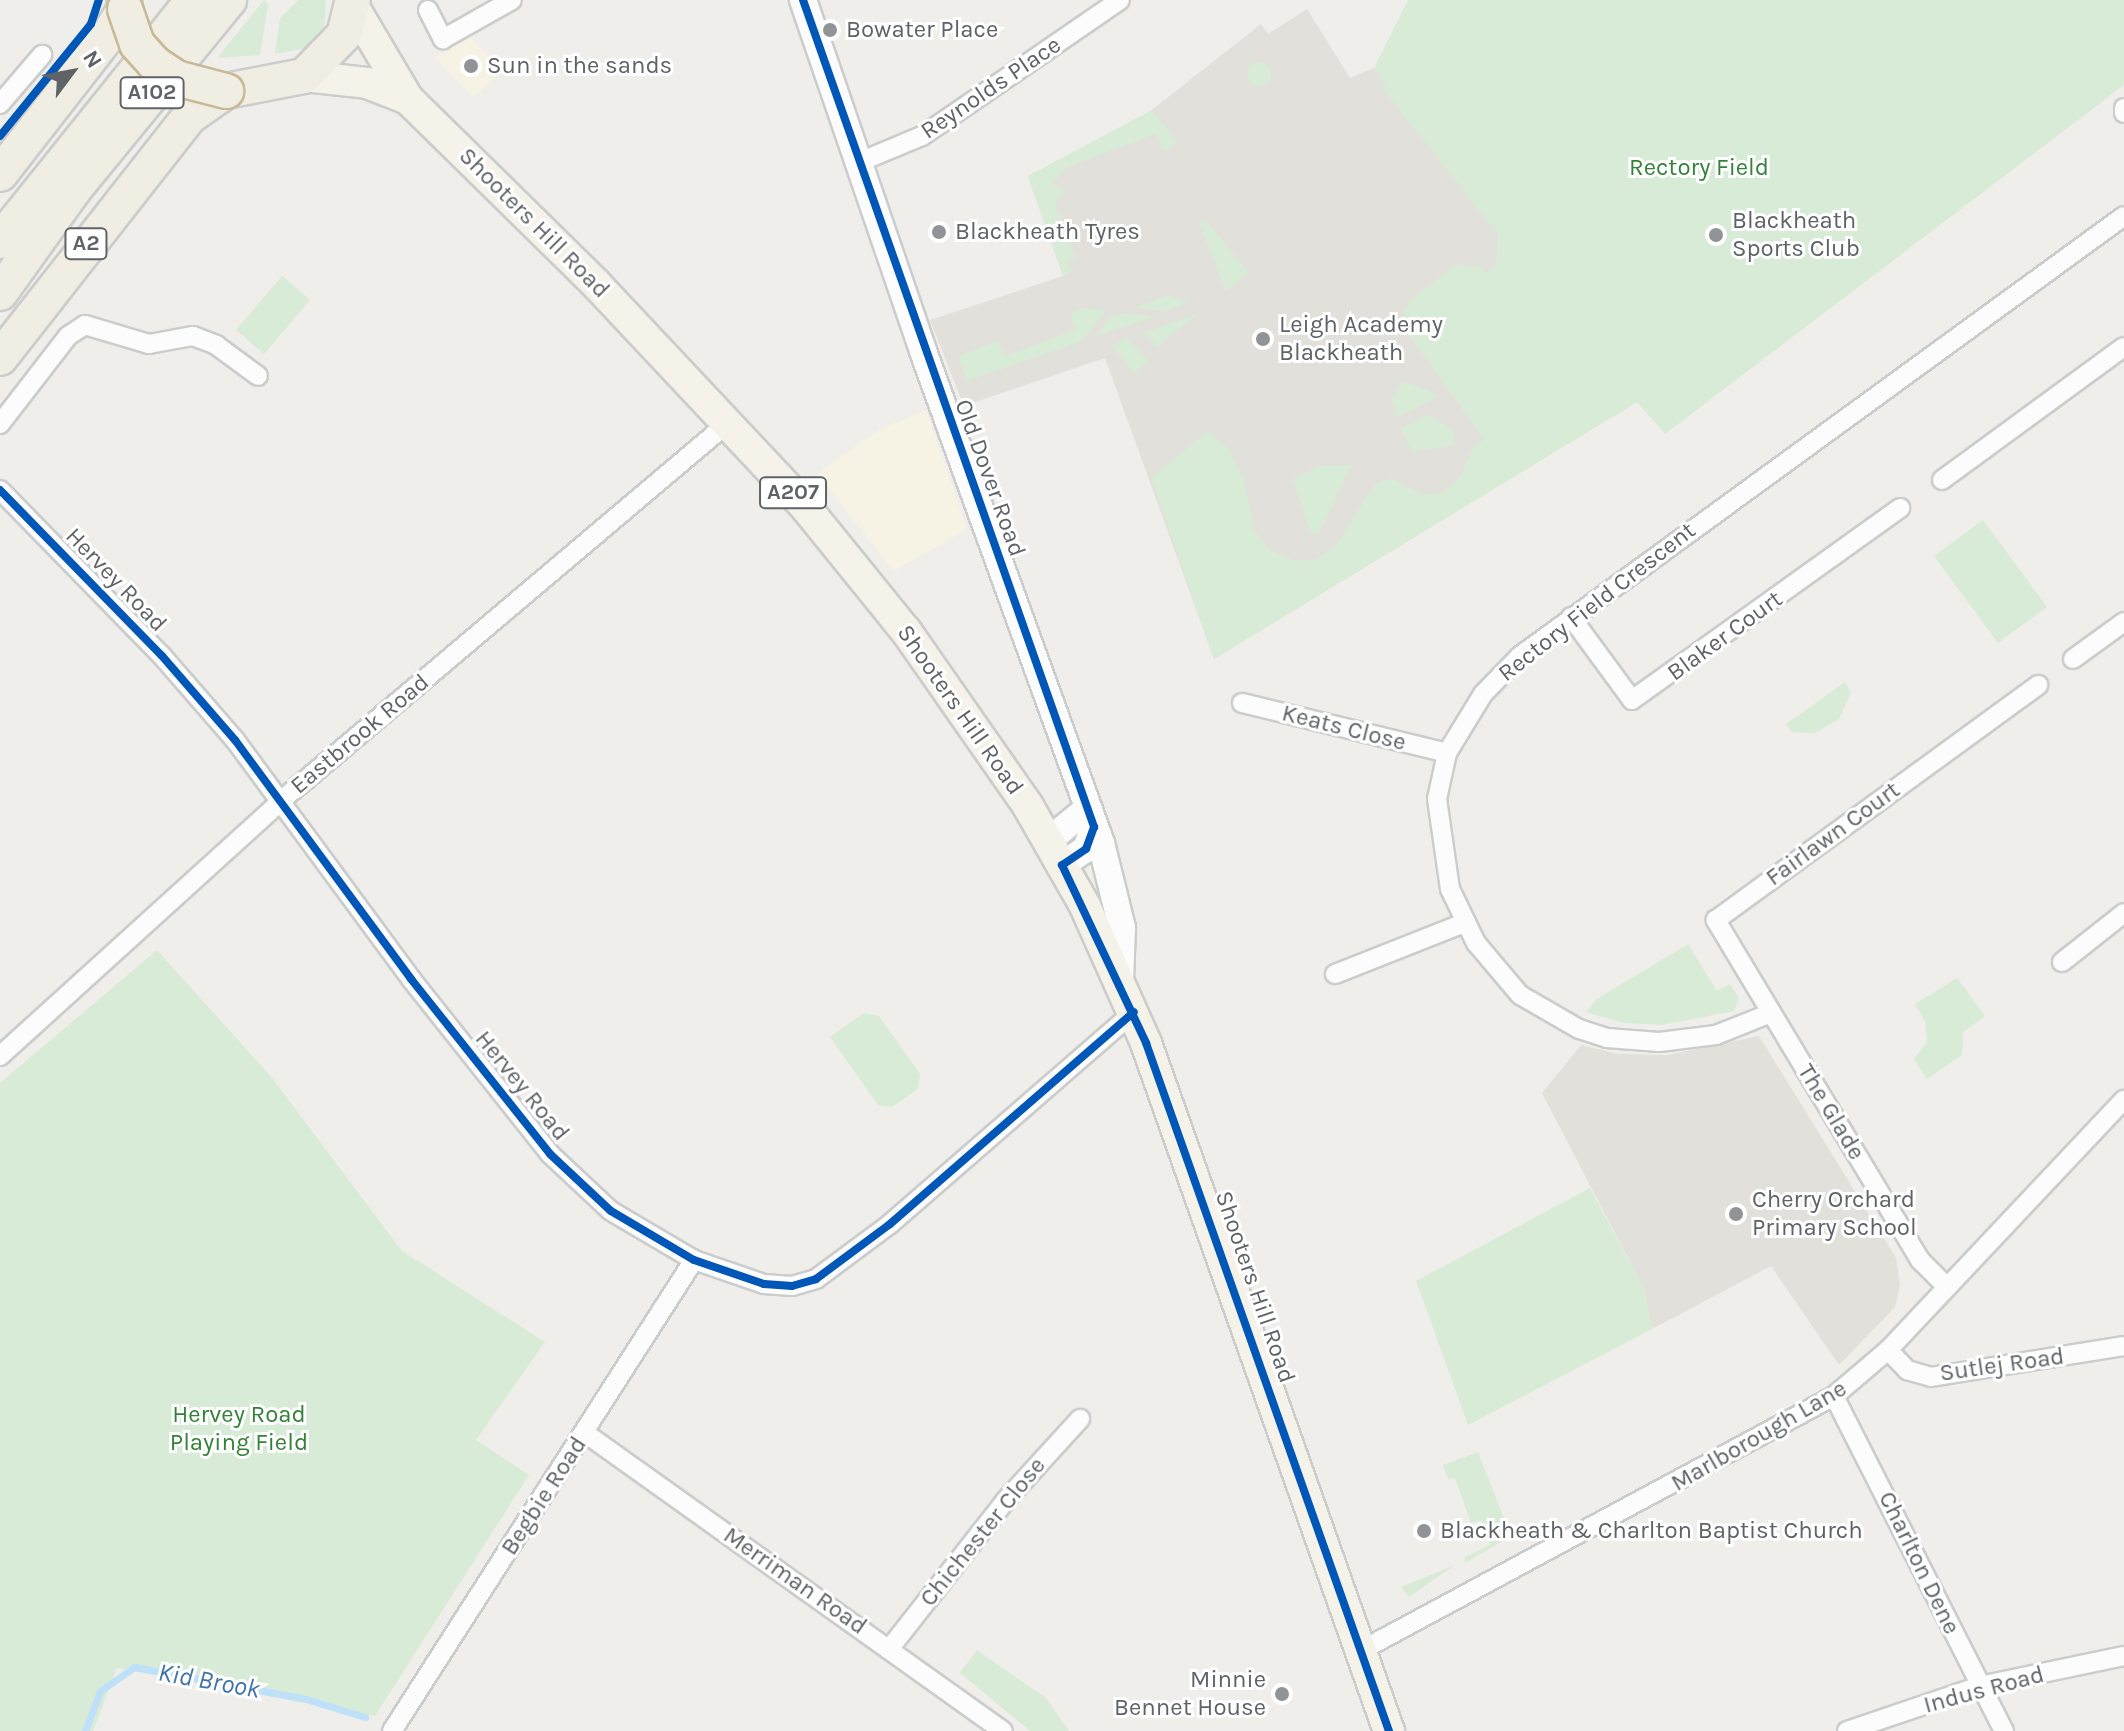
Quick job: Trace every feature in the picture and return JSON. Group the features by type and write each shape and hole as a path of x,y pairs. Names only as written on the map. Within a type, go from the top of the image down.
{"highway":[{"name":"A102","path":"0,241 193,0"},
{"name":"A102","path":"0,293 76,187 229,0"},
{"path":"304,76 332,53 353,3"},
{"name":"A2","path":"124,5 137,44 154,63 176,78 226,91 304,76"},
{"name":"A2","path":"0,174 92,56 124,5"},
{"name":"A2","path":"0,358 176,132 226,91"}],"main road":[{"name":"Old Dover Road","path":"803,0 857,163 1091,818 1122,928 1120,979"},
{"name":"Shooters Hill Road","path":"353,3 408,99 729,422 906,631 1055,853 1134,1012 1389,1731"},
{"name":"Shooters Hill Road","path":"304,76 367,83 408,99"},
{"path":"1055,853 1091,818"}],"street":[{"path":"428,10 443,39 512,0"},
{"name":"Reynolds Place","path":"857,163 922,136 1120,0"},
{"path":"0,104 42,55"},
{"name":"Rectory Field Crescent","path":"1771,1013 1746,1025 1689,1040 1607,1038 1579,1029 1520,995 1494,969 1464,923 1450,889 1438,827 1437,799 1447,753 1498,676 1571,617 2124,216"},
{"path":"0,424 68,336 85,325 149,344 193,336 216,345 258,376"},
{"path":"1942,480 2124,347"},
{"name":"Eastbrook Road","path":"0,1056 283,799 729,422"},
{"name":"Hervey Road","path":"0,490 162,656 283,799 411,979 550,1154 611,1211 694,1260 764,1284 792,1286 816,1279 890,1224 1134,1012"},
{"name":"Blaker Court","path":"1571,617 1632,700 1900,508"},
{"path":"2073,659 2124,622"},
{"name":"Fairlawn Court","path":"1771,1013 1716,920 2038,685"},
{"name":"Keats Close","path":"1242,703 1447,753"},
{"path":"2062,962 2124,913"},
{"path":"1335,974 1464,923"},
{"name":"The Glade","path":"1771,1013 1920,1260 1947,1287"},
{"name":"Marlborough Lane","path":"1362,1650 1834,1396 1888,1350 2124,1100"},
{"name":"Begbie Road","path":"399,1728 694,1260"},
{"name":"Sutlej Road","path":"1888,1350 1907,1370 1931,1377 2124,1346"},
{"name":"Charlton Dene","path":"1834,1396 2004,1731"},
{"name":"Chichester Close","path":"890,1648 1006,1500 1080,1419"},
{"name":"Merriman Road","path":"585,1433 1003,1731"},
{"name":"Indus Road","path":"1847,1731 1980,1686 2124,1656"}],"shaded area":[{"name":"Leigh Academy Blackheath","path":"1307,9 1350,78 1374,68 1638,401 1214,659 1105,358 964,406 930,320 1063,276 1028,176 1144,116 1261,24 1268,34"},
{"name":"Sun in the sands","path":"468,35 503,70 474,97 435,58"},
{"path":"926,410 967,529 894,571 817,474 879,430"},
{"name":"Cherry Orchard Primary School","path":"1759,1036 1896,1258 1900,1285 1895,1307 1839,1365 1771,1266 1652,1329 1644,1289 1542,1093 1581,1045 1618,1054 1668,1055"}],"green space":[{"path":"264,0 268,5 260,55 217,58"},
{"path":"298,0 326,0 324,30 308,48 275,54 280,18"},
{"name":"Rectory Field","path":"1408,0 2124,0 2124,85 1665,434 1637,402 1214,659 1151,478 1208,431 1230,451 1244,480 1255,532 1270,550 1294,561 1316,559 1336,546 1374,485 1391,478 1424,495 1442,493 1459,479 1473,448 1484,439 1401,324 1408,302 1455,265 1482,267 1486,273 1496,265 1498,234 1382,88 1386,84 1374,68"},
{"path":"1259,62 1268,65 1271,74 1268,83 1259,86 1250,83 1247,74 1250,65"},
{"path":"1152,110 1177,142 1168,150 1162,149 1156,134 1067,167 1052,183 1066,192 1055,202 1075,258 1068,261 1072,272 1063,276 1028,176"},
{"path":"1205,219 1249,273 1226,291 1200,224"},
{"path":"282,276 310,300 264,354 236,330"},
{"path":"1169,295 1189,303 1165,311 1134,308"},
{"path":"1081,308 1106,310 1083,341 967,381 958,356 998,341 1005,356 1075,330 1070,314"},
{"path":"1125,313 1154,317 1096,336 1110,317"},
{"path":"1198,314 1157,347 1145,332"},
{"path":"1128,338 1148,362 1134,373 1111,345"},
{"path":"1402,382 1434,392 1437,397 1397,417 1392,400"},
{"path":"1428,415 1453,430 1454,445 1412,452 1401,429"},
{"path":"1352,465 1319,533 1311,534 1293,479 1319,466"},
{"path":"1983,520 2047,607 1998,643 1934,556"},
{"path":"1845,682 1851,693 1839,719 1815,733 1792,732 1786,724"},
{"path":"1688,944 1717,991 1730,984 1739,998 1734,1011 1663,1025 1623,1023 1586,1012 1597,999"},
{"name":"Hervey Road Playing Field","path":"157,950 273,1079 402,1251 545,1342 476,1440 529,1475 375,1716 117,1668 93,1731 0,1731 0,1083"},
{"path":"1957,978 1985,1016 1963,1032 1962,1055 1927,1079 1914,1059 1927,1042 1925,1021 1915,1004"},
{"path":"864,1013 879,1016 920,1074 918,1089 892,1107 878,1105 830,1037"},
{"path":"1590,1188 1644,1289 1652,1329 1468,1425 1416,1281"},
{"path":"1478,1452 1511,1536 1465,1563 1465,1557 1490,1545 1481,1520 1471,1523 1455,1478 1448,1479 1443,1465"},
{"path":"1455,1565 1409,1597 1401,1587"},
{"path":"977,1650 1046,1698 1069,1731 1030,1731 960,1673"}],"waterway":[{"name":"Kid Brook","path":"85,1731 100,1691 134,1667 306,1699 365,1717"}],"cycle path":[{"path":"0,136 91,24 99,0"},
{"path":"803,0 1094,827 1086,849 1062,865 1146,1043 1389,1731"},
{"path":"0,490 162,656 235,740 411,979 550,1154 611,1211 694,1260 764,1284 792,1286 816,1279 890,1224 1134,1012"}],"place":[{"name":"Bowater Place","path":"830,30"},
{"name":"Sun in the sands","path":"471,66"},
{"name":"Blackheath Tyres","path":"939,232"},
{"name":"Blackheath Sports Club","path":"1716,235"},
{"name":"Leigh Academy Blackheath","path":"1263,339"},
{"name":"Cherry Orchard Primary School","path":"1736,1214"},
{"name":"Blackheath & Charlton Baptist Church","path":"1424,1531"},
{"name":"Minnie Bennet House","path":"1282,1694"}]}
